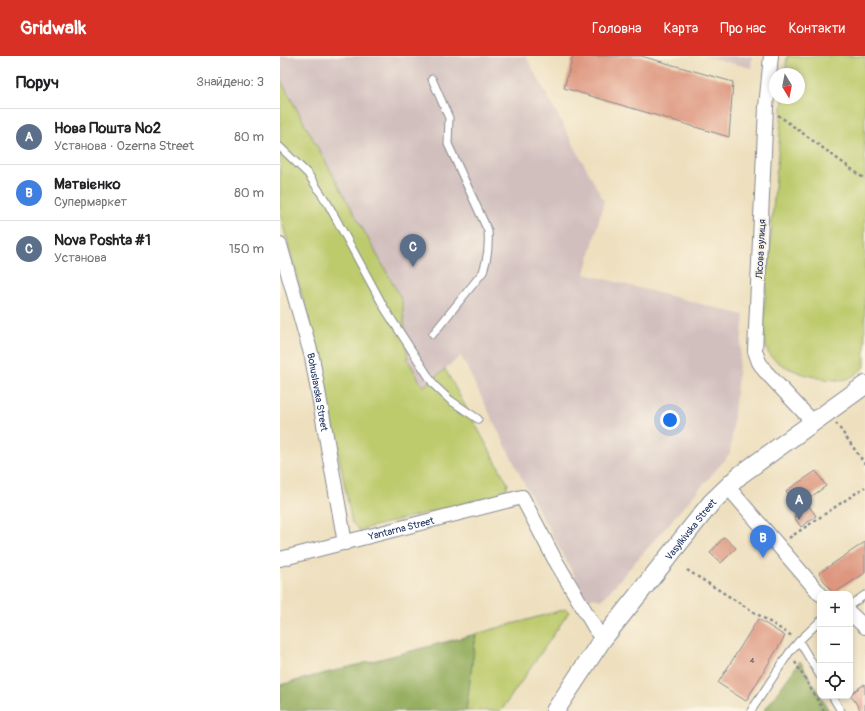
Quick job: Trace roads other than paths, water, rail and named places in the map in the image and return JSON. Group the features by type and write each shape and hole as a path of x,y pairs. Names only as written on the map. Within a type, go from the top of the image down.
{"street":[{"name":"Лісова вулиця","path":"771,56 766,107 755,351 759,362 765,371 813,422"},
{"name":"Bohuslavska Street","path":"280,244 312,357 345,543"},
{"name":"Vasylkivska Street","path":"555,711 602,640 696,520 727,486 865,385"},
{"path":"727,486 745,505 817,591"},
{"name":"Yantarna Street","path":"280,559 522,497 554,558 602,640"},
{"path":"853,616 865,627"}],"lane":[{"path":"432,79 449,118 448,144 488,231 489,238 487,262 483,272 433,334"},
{"path":"280,147 308,174 324,198 385,309 434,385 450,400 478,419"},
{"path":"853,603 865,596"},
{"path":"751,711 799,641 817,624"},
{"path":"799,641 817,671"},
{"path":"834,699 841,711"}],"place":[{"name":"Nova Poshta #1","path":"413,267"},
{"name":"Нова Пошта №2","path":"799,520"},
{"name":"Матвієнко","path":"763,558"}]}
